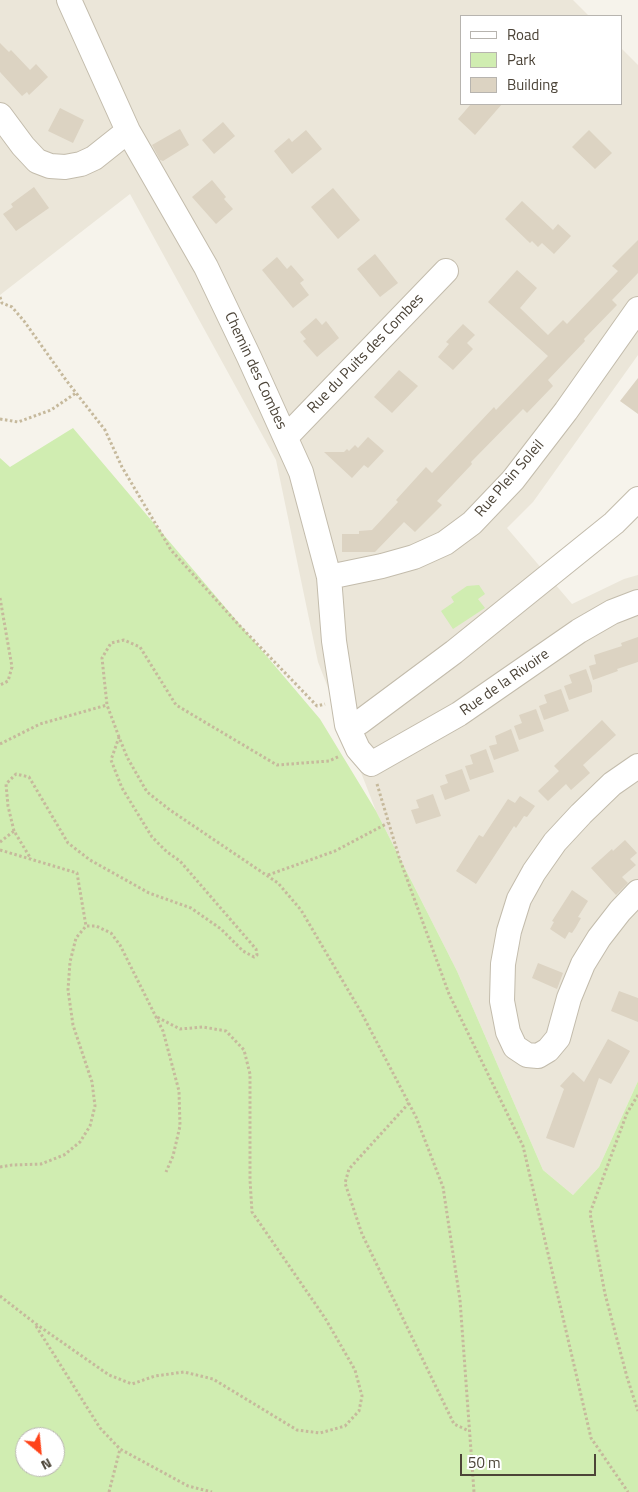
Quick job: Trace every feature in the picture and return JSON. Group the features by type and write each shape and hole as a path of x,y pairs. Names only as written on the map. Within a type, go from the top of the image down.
{"street":[{"name":"Chemin des Combes","path":"69,0 128,131 206,267 301,472 329,577 334,641 342,699 360,747"},
{"path":"2,120 37,161 50,166 65,167 81,164 94,158 128,131"},
{"name":"Rue du Puits des Combes","path":"286,437 446,271"},
{"name":"Rue Plein Soleil","path":"329,577 414,557 445,543 472,523 513,480 566,411 638,309"},
{"path":"360,747 360,722 454,652 614,522 638,499"},
{"name":"Rue de la Rivoire","path":"360,747 459,714 579,631 612,612 638,602"},
{"path":"638,766 612,784 555,842 534,872 519,899 509,931 502,964 502,1001 508,1032 515,1047 526,1055 538,1056 548,1050 558,1038 569,998 583,964 599,938 638,892"}],"path":[{"path":"0,297 1,303 12,307 24,321 105,430 122,467 171,550 238,624 317,706 342,699"},
{"path":"0,418 18,422 51,410 76,393"},
{"path":"0,598 12,667 8,681 0,685"},
{"path":"474,1492 460,1300 443,1187 416,1117 361,1012 301,910 278,883 268,875 170,810 147,792 127,757 107,705 102,658 111,643 124,640 140,647 176,705 277,765 329,761 360,747 449,994 523,1146 591,1438 628,1492"},
{"path":"0,744 40,724 107,705"},
{"path":"32,859 14,831 8,806 6,784 16,774 29,777 68,843 90,860 149,893 190,908 222,929 243,951 254,957 257,955 256,949 180,861 167,852 152,837 122,788 112,760 120,737"},
{"path":"268,875 335,851 388,823"},
{"path":"1,839 14,831"},
{"path":"0,850 77,873 86,926 76,938 70,962 68,990 73,1025 92,1082 95,1106 90,1126 80,1142 64,1155 41,1164 0,1167"},
{"path":"86,926 96,926 111,933 120,945 163,1031 179,1091 180,1126 173,1156 166,1172"},
{"path":"0,1296 36,1324 109,1374 132,1384 155,1376 184,1372 213,1379 297,1430 320,1433 345,1426 359,1411 362,1396 356,1370 325,1318 252,1212 250,1180 250,1074 244,1050 226,1031 202,1027 180,1029 155,1016"},
{"path":"638,1095 627,1113 590,1213 605,1294 638,1411"},
{"path":"409,1103 348,1169 345,1183 362,1234 454,1424 469,1431"},
{"path":"36,1324 100,1428 120,1449 188,1486 212,1492"},
{"path":"110,1492 120,1449"}],"shaded area":[{"path":"0,0 573,0 588,15 460,15 460,105 623,105 623,50 638,65 638,355 533,502 507,528 572,604 624,579 638,575 638,1081 599,1167 573,1195 543,1170 457,971 376,811 318,662 276,460 130,194 0,295"}],"green space":[{"path":"73,428 320,719 376,811 457,971 543,1170 573,1195 599,1167 638,1081 638,1492 0,1492 0,458 10,467"},
{"path":"479,585 485,594 478,599 485,608 453,629 441,611 454,602 451,597 467,586"}],"building":[{"path":"0,43 9,52 11,50 30,70 36,64 48,77 29,95 27,92 22,96 0,72"},
{"path":"470,105 501,105 475,135 458,119"},
{"path":"60,108 84,120 73,143 48,131"},
{"path":"223,122 235,136 214,154 202,140"},
{"path":"180,129 189,145 163,161 160,160 152,145"},
{"path":"306,130 322,149 292,174 274,151 289,138 292,142"},
{"path":"589,130 612,153 595,169 572,147"},
{"path":"212,180 233,209 216,224 192,197"},
{"path":"34,187 49,208 16,231 3,214 13,207 11,204"},
{"path":"333,188 360,220 338,239 311,207"},
{"path":"522,201 553,230 558,224 571,236 554,254 542,243 538,247 532,241 530,243 505,219"},
{"path":"638,240 638,273 612,300 617,305 548,380 553,386 527,413 523,409 471,462 472,464 437,501 442,505 415,532 404,522 375,552 342,552 342,534 359,534 359,531 372,530 398,502 396,500 426,467 432,473 494,407 496,410 548,356 488,302 517,270 537,288 520,308 548,335 563,320 567,324 618,271 612,266"},
{"path":"375,254 398,283 380,297 357,269"},
{"path":"277,257 287,269 291,265 304,280 300,283 309,295 293,308 262,270"},
{"path":"316,318 322,325 326,321 339,338 317,357 303,341 306,339 300,332"},
{"path":"463,324 475,335 467,343 473,349 453,370 438,357 449,344 446,342"},
{"path":"399,370 418,386 392,413 374,397"},
{"path":"638,378 638,414 620,401"},
{"path":"368,437 384,451 368,468 364,465 352,478 324,452 344,452 347,449 349,451 355,445 358,448"},
{"path":"638,637 638,662 593,680 589,666 596,664 594,655 622,646 621,643"},
{"path":"586,669 592,686 592,692 569,700 564,686 572,683 569,675"},
{"path":"561,689 569,711 544,720 539,706 547,703 544,695"},
{"path":"536,709 544,731 519,740 514,726 522,723 519,715"},
{"path":"602,720 616,735 583,765 590,773 571,790 566,784 548,801 538,791 559,771 554,766"},
{"path":"511,729 519,751 494,760 489,746 497,744 495,736"},
{"path":"486,749 494,772 470,780 465,766 473,764 470,755"},
{"path":"462,769 470,791 445,800 440,786 448,783 445,775"},
{"path":"433,794 441,816 416,824 411,810 419,808 416,800"},
{"path":"520,796 535,806 527,817 524,816 516,828 514,826 476,884 456,871 479,835 483,837 508,799 515,803"},
{"path":"625,840 637,853 630,859 636,865 622,877 628,883 616,895 591,868"},
{"path":"572,890 588,901 578,917 581,918 576,927 572,933 569,932 565,939 550,929 554,922 552,921"},
{"path":"538,963 563,973 557,989 532,978"},
{"path":"619,991 638,998 638,1022 611,1011"},
{"path":"608,1039 630,1051 611,1084 599,1078 574,1148 546,1138 564,1089 560,1086 573,1072 584,1082"}]}
